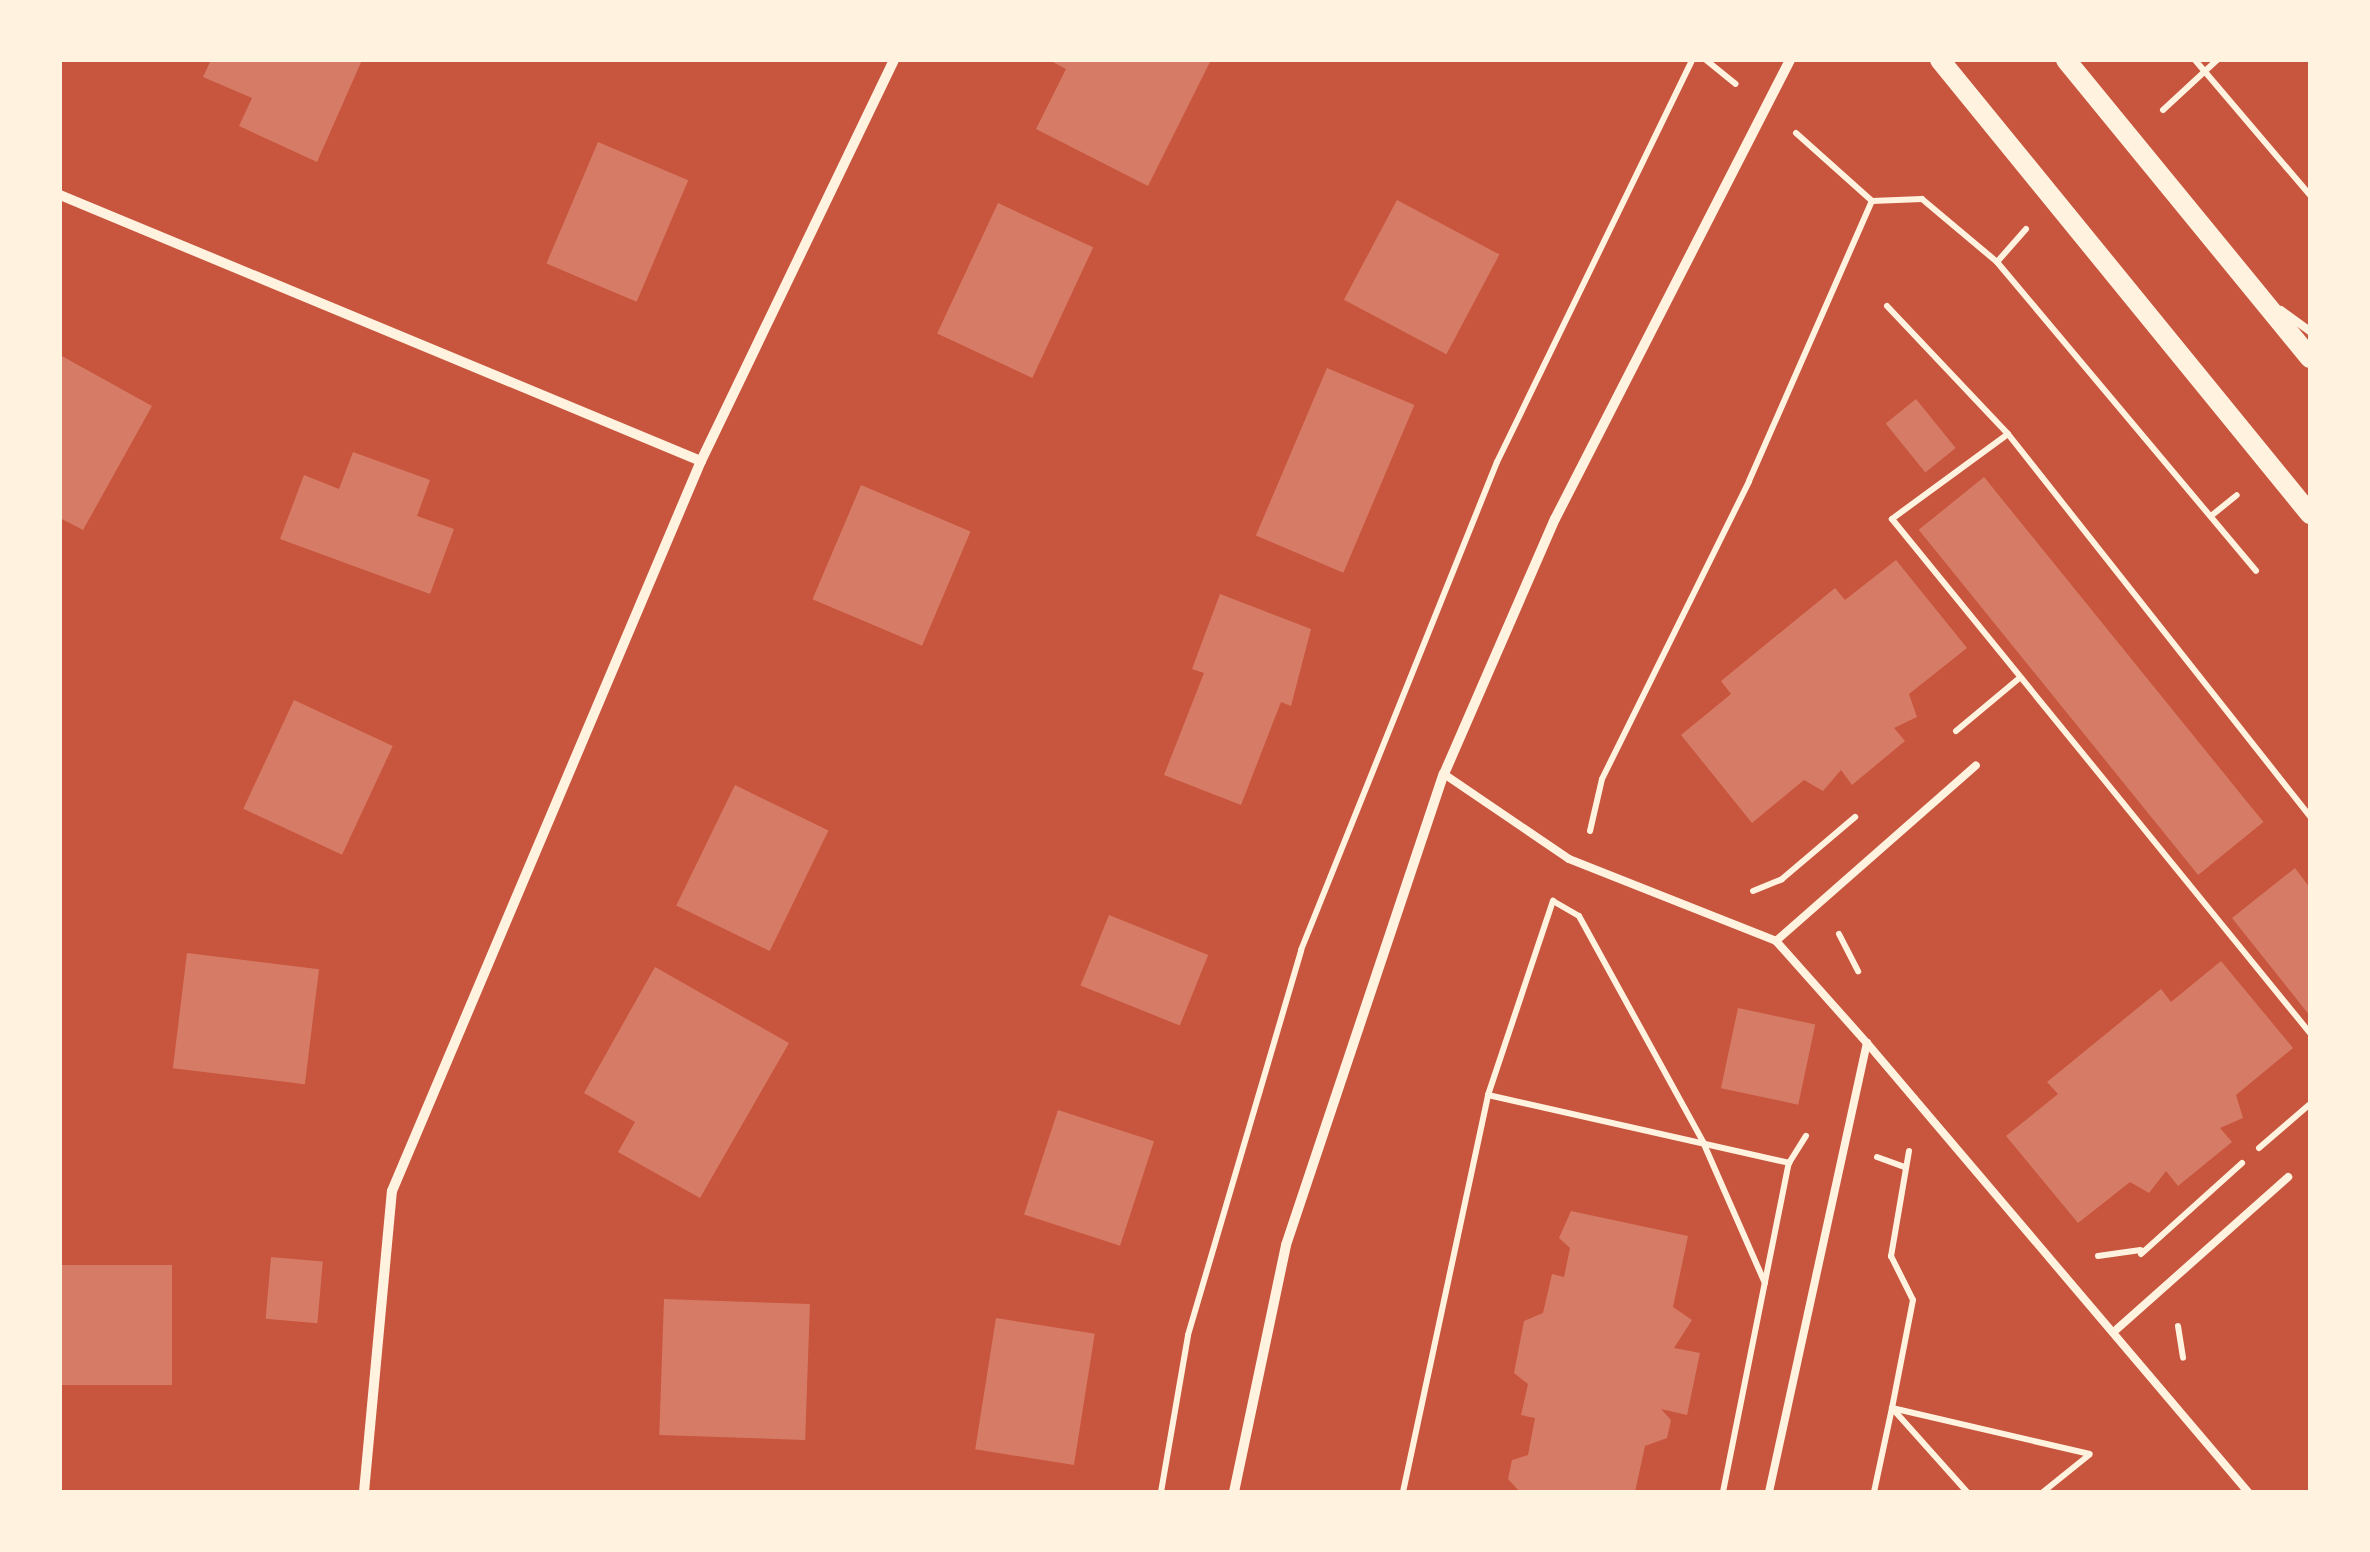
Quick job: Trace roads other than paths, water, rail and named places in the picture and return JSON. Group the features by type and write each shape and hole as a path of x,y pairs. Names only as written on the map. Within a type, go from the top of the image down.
{"main road":[{"path":"1940,60 2310,514"},
{"path":"2066,60 2310,358"}],"street":[{"path":"364,1492 392,1190 702,461 894,60"},
{"path":"1234,1492 1286,1245 1444,774 1555,519 1790,60"},
{"path":"60,194 702,461"}],"lane":[{"path":"2254,290 2310,330"},
{"path":"1776,941 1976,765"},
{"path":"1444,774 1569,859 1776,941 2118,1328 2248,1492"},
{"path":"1768,1492 1867,1043"},
{"path":"2118,1328 2288,1177"}]}
